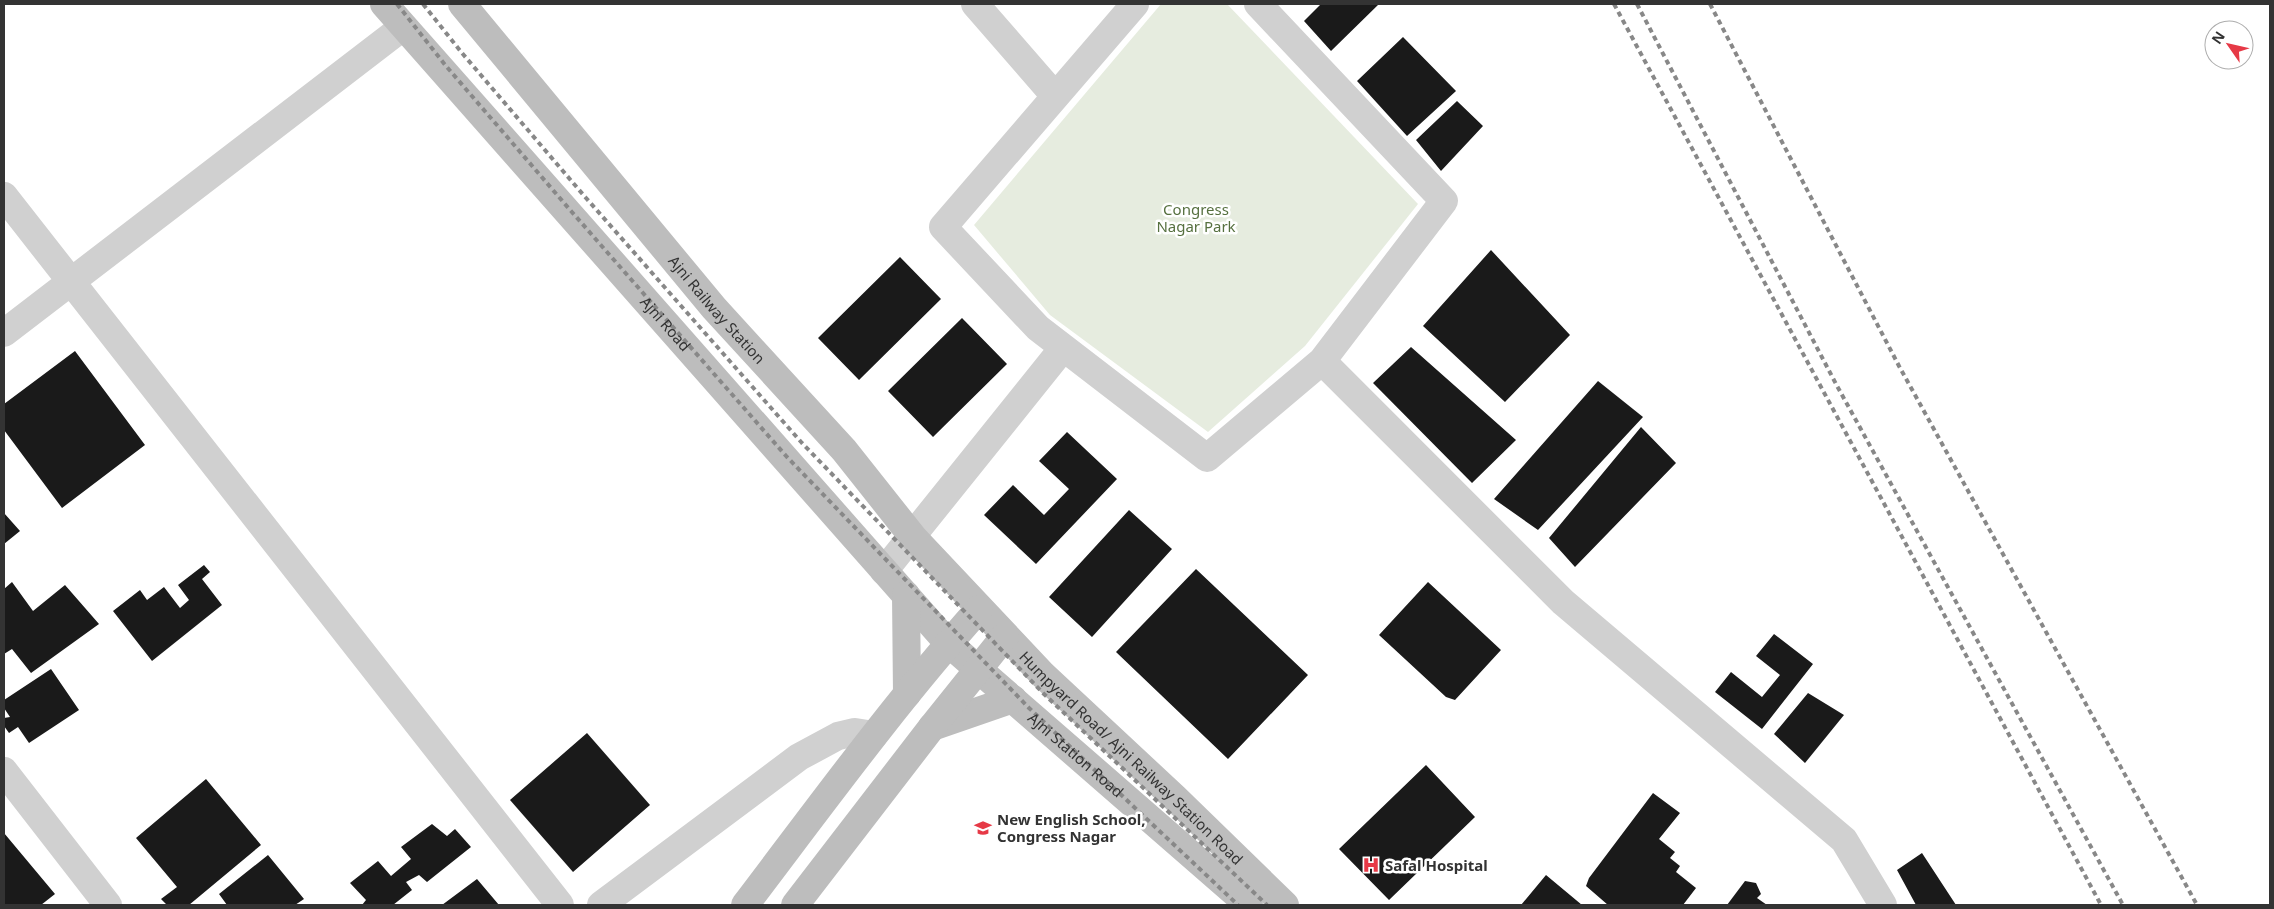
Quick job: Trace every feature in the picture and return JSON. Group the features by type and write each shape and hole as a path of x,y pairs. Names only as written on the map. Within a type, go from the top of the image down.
{"main road":[{"name":"Ajni Road","path":"384,4 948,643"},
{"name":"Ajni Railway Station","path":"462,4 714,308 844,450 913,537 979,608"},
{"path":"906,595 907,694"},
{"name":"Humpyard Road/ Ajni Railway Station Road","path":"979,608 1042,675 1182,805 1285,905"},
{"path":"745,905 874,735 948,643 979,608"},
{"path":"795,905 978,668 1005,636"},
{"name":"Ajni Station Road","path":"948,643 1250,905"},
{"path":"932,727 1013,699"}],"street":[{"path":"975,4 1056,96"},
{"path":"1135,4 943,227 1038,328 1207,458 1322,361 1444,201 1258,4"},
{"path":"4,334 403,27"},
{"path":"4,196 560,905"},
{"path":"884,571 1063,348"},
{"path":"1322,361 1563,602 1844,840 1883,905"},
{"path":"601,905 799,757 838,736 855,732 874,735"},
{"path":"4,771 108,905"}],"green space":[{"name":"Congress Nagar Park","path":"1161,4 1227,4 1418,204 1305,346 1208,432 1050,315 974,225"}],"building":[{"path":"1321,4 1379,4 1331,51 1304,21"},
{"path":"1403,37 1456,91 1407,136 1357,81"},
{"path":"1457,101 1483,126 1441,171 1416,140"},
{"path":"1491,250 1570,335 1505,402 1423,326"},
{"path":"900,257 941,299 859,380 818,338"},
{"path":"962,318 1007,364 933,437 888,391"},
{"path":"1411,347 1516,440 1472,483 1373,383"},
{"path":"75,351 145,445 62,508 4,430 4,404"},
{"path":"1598,381 1643,417 1538,530 1494,499"},
{"path":"1641,427 1676,463 1575,567 1549,538"},
{"path":"1067,432 1117,479 1036,564 984,515 1013,485 1044,515 1069,489 1039,461"},
{"path":"1129,510 1172,549 1092,637 1049,597"},
{"path":"4,513 20,531 4,544"},
{"path":"204,565 210,572 202,579 222,605 152,661 113,611 140,590 147,600 164,587 180,608 189,600 178,585"},
{"path":"1196,569 1308,675 1228,759 1116,652"},
{"path":"12,582 33,611 65,585 99,624 31,673 12,649 4,654 4,589"},
{"path":"1428,582 1501,650 1455,700 1446,697 1379,635"},
{"path":"1774,634 1813,664 1762,729 1715,692 1731,672 1762,697 1780,675 1756,656"},
{"path":"51,669 79,710 29,743 18,727 9,733 4,726 4,718 10,717 4,708 4,700"},
{"path":"1808,693 1844,715 1805,763 1774,734"},
{"path":"587,733 650,805 573,872 510,800"},
{"name":"Safal Hospital","path":"1426,765 1475,817 1389,900 1339,849"},
{"path":"206,779 261,845 189,905 167,905 161,899 177,887 136,838"},
{"path":"1653,793 1680,813 1659,839 1675,852 1670,858 1680,866 1676,872 1696,888 1683,905 1608,905 1586,886 1589,878"},
{"path":"432,824 447,836 455,829 471,847 427,882 419,875 406,882 412,890 393,905 362,905 366,900 350,883 378,861 391,876 411,859 401,847"},
{"path":"4,833 55,894 41,905 4,905"},
{"path":"1922,853 1956,905 1916,905 1897,870"},
{"path":"268,855 304,899 295,905 227,905 219,894"},
{"path":"1546,875 1582,905 1521,905"},
{"path":"477,879 499,905 442,905"},
{"path":"1745,881 1756,883 1761,894 1757,898 1767,905 1727,905"}],"railway":[{"path":"397,4 446,66 787,457 1029,708 1238,905"},
{"path":"423,4 462,53 586,198 802,443 1044,694 1267,905"},
{"path":"1614,4 2101,905"},
{"path":"1637,4 1836,384 2123,905"},
{"path":"1710,4 1899,366 2197,905"}],"place":[{"name":"New English School, Congress Nagar","path":"983,828"},
{"name":"Safal Hospital","path":"1371,865"}]}
